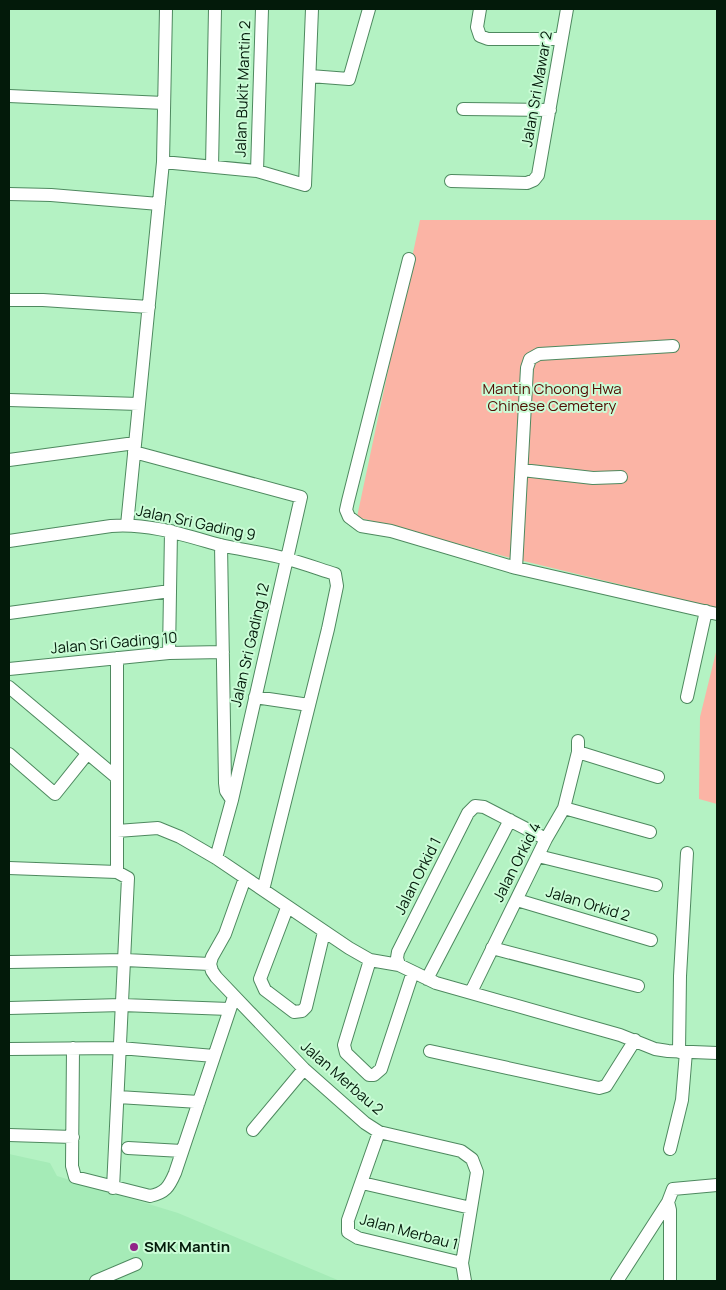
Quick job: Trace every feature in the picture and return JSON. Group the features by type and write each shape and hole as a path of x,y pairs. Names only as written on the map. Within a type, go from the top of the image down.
{"street":[{"path":"127,525 163,162 166,9"},
{"path":"212,167 215,9"},
{"name":"Jalan Bukit Mantin 2","path":"257,171 262,9"},
{"path":"163,162 257,171 305,185 312,9"},
{"path":"310,76 349,79 369,9"},
{"path":"480,9 477,28 480,36 488,39 561,39"},
{"name":"Jalan Sri Mawar 2","path":"451,181 527,182 534,180 538,175 567,9"},
{"path":"9,96 164,103"},
{"path":"463,110 550,110"},
{"path":"9,194 51,195 159,204"},
{"path":"409,259 348,501 346,510 349,517 360,526 391,531 516,568 712,613 687,697"},
{"path":"9,300 43,300 149,307"},
{"path":"516,568 527,368 530,359 539,354 673,346"},
{"path":"9,400 139,404"},
{"path":"9,460 135,448"},
{"name":"Jalan Sri Gading 12","path":"135,448 301,497 232,800 216,858"},
{"path":"522,470 593,478 620,477"},
{"name":"Jalan Sri Gading 9","path":"9,541 127,525 143,526 287,559 335,574 337,586 309,705"},
{"path":"169,653 171,531"},
{"name":"Jalan Sri Gading 12","path":"221,545 224,783 226,791 232,800"},
{"path":"9,613 170,591"},
{"name":"Jalan Sri Gading 10","path":"9,669 169,653 223,652"},
{"path":"116,872 117,658"},
{"path":"9,687 116,777"},
{"path":"255,697 309,705 263,890"},
{"name":"Jalan Orkid 4","path":"470,992 546,839 564,808 578,746 658,777"},
{"path":"9,754 55,794 87,754"},
{"name":"Jalan Orkid 1","path":"398,964 398,952 468,812 475,806 484,807 510,820"},
{"path":"564,808 650,832"},
{"path":"427,979 510,820 546,839"},
{"path":"117,831 158,828 180,836 216,858 287,908 370,960 398,964 427,979 635,1040 655,1049 717,1053"},
{"path":"670,1149 682,1100 683,1052 680,976 686,853"},
{"path":"538,856 656,885"},
{"path":"9,868 116,872 128,878 113,1188"},
{"path":"9,962 125,960 210,964 225,934 245,878"},
{"name":"Jalan Orkid 2","path":"517,900 651,940"},
{"path":"287,908 260,979 265,990 294,1012 302,1011 306,1007 324,932"},
{"path":"492,948 638,986"},
{"path":"370,960 344,1045 346,1053 369,1075 374,1075 380,1069 414,972"},
{"name":"Jalan Merbau 2","path":"210,964 216,977 234,997 304,1069 349,1110 379,1132 461,1151 472,1159 477,1172 462,1263 465,1281"},
{"path":"73,1048 72,1166 75,1177 150,1196 161,1194 168,1188 182,1151 234,997"},
{"path":"9,1008 122,1006 229,1009"},
{"path":"430,1051 599,1088 606,1086 635,1040"},
{"path":"9,1048 120,1048 214,1056"},
{"path":"253,1130 304,1069"},
{"path":"118,1097 199,1102"},
{"path":"379,1132 362,1184 471,1208"},
{"path":"9,1135 73,1137"},
{"path":"128,1148 182,1151"},
{"name":"Jalan Merbau 1","path":"362,1184 348,1220 348,1232 358,1238 462,1263"},
{"path":"617,1281 668,1202 673,1189 717,1185"},
{"path":"668,1202 670,1210 670,1281"},
{"path":"96,1281 136,1264"}],"shaded area":[{"name":"SMK Mantin","path":"9,1154 50,1163 57,1176 178,1213 340,1281 9,1281"}],"green space":[{"name":"Mantin Choong Hwa Chinese Cemetery","path":"420,220 717,220 717,608 507,557 357,517"},
{"path":"717,648 717,804 699,799 700,717"}],"place":[{"name":"SMK Mantin","path":"134,1247"}]}
